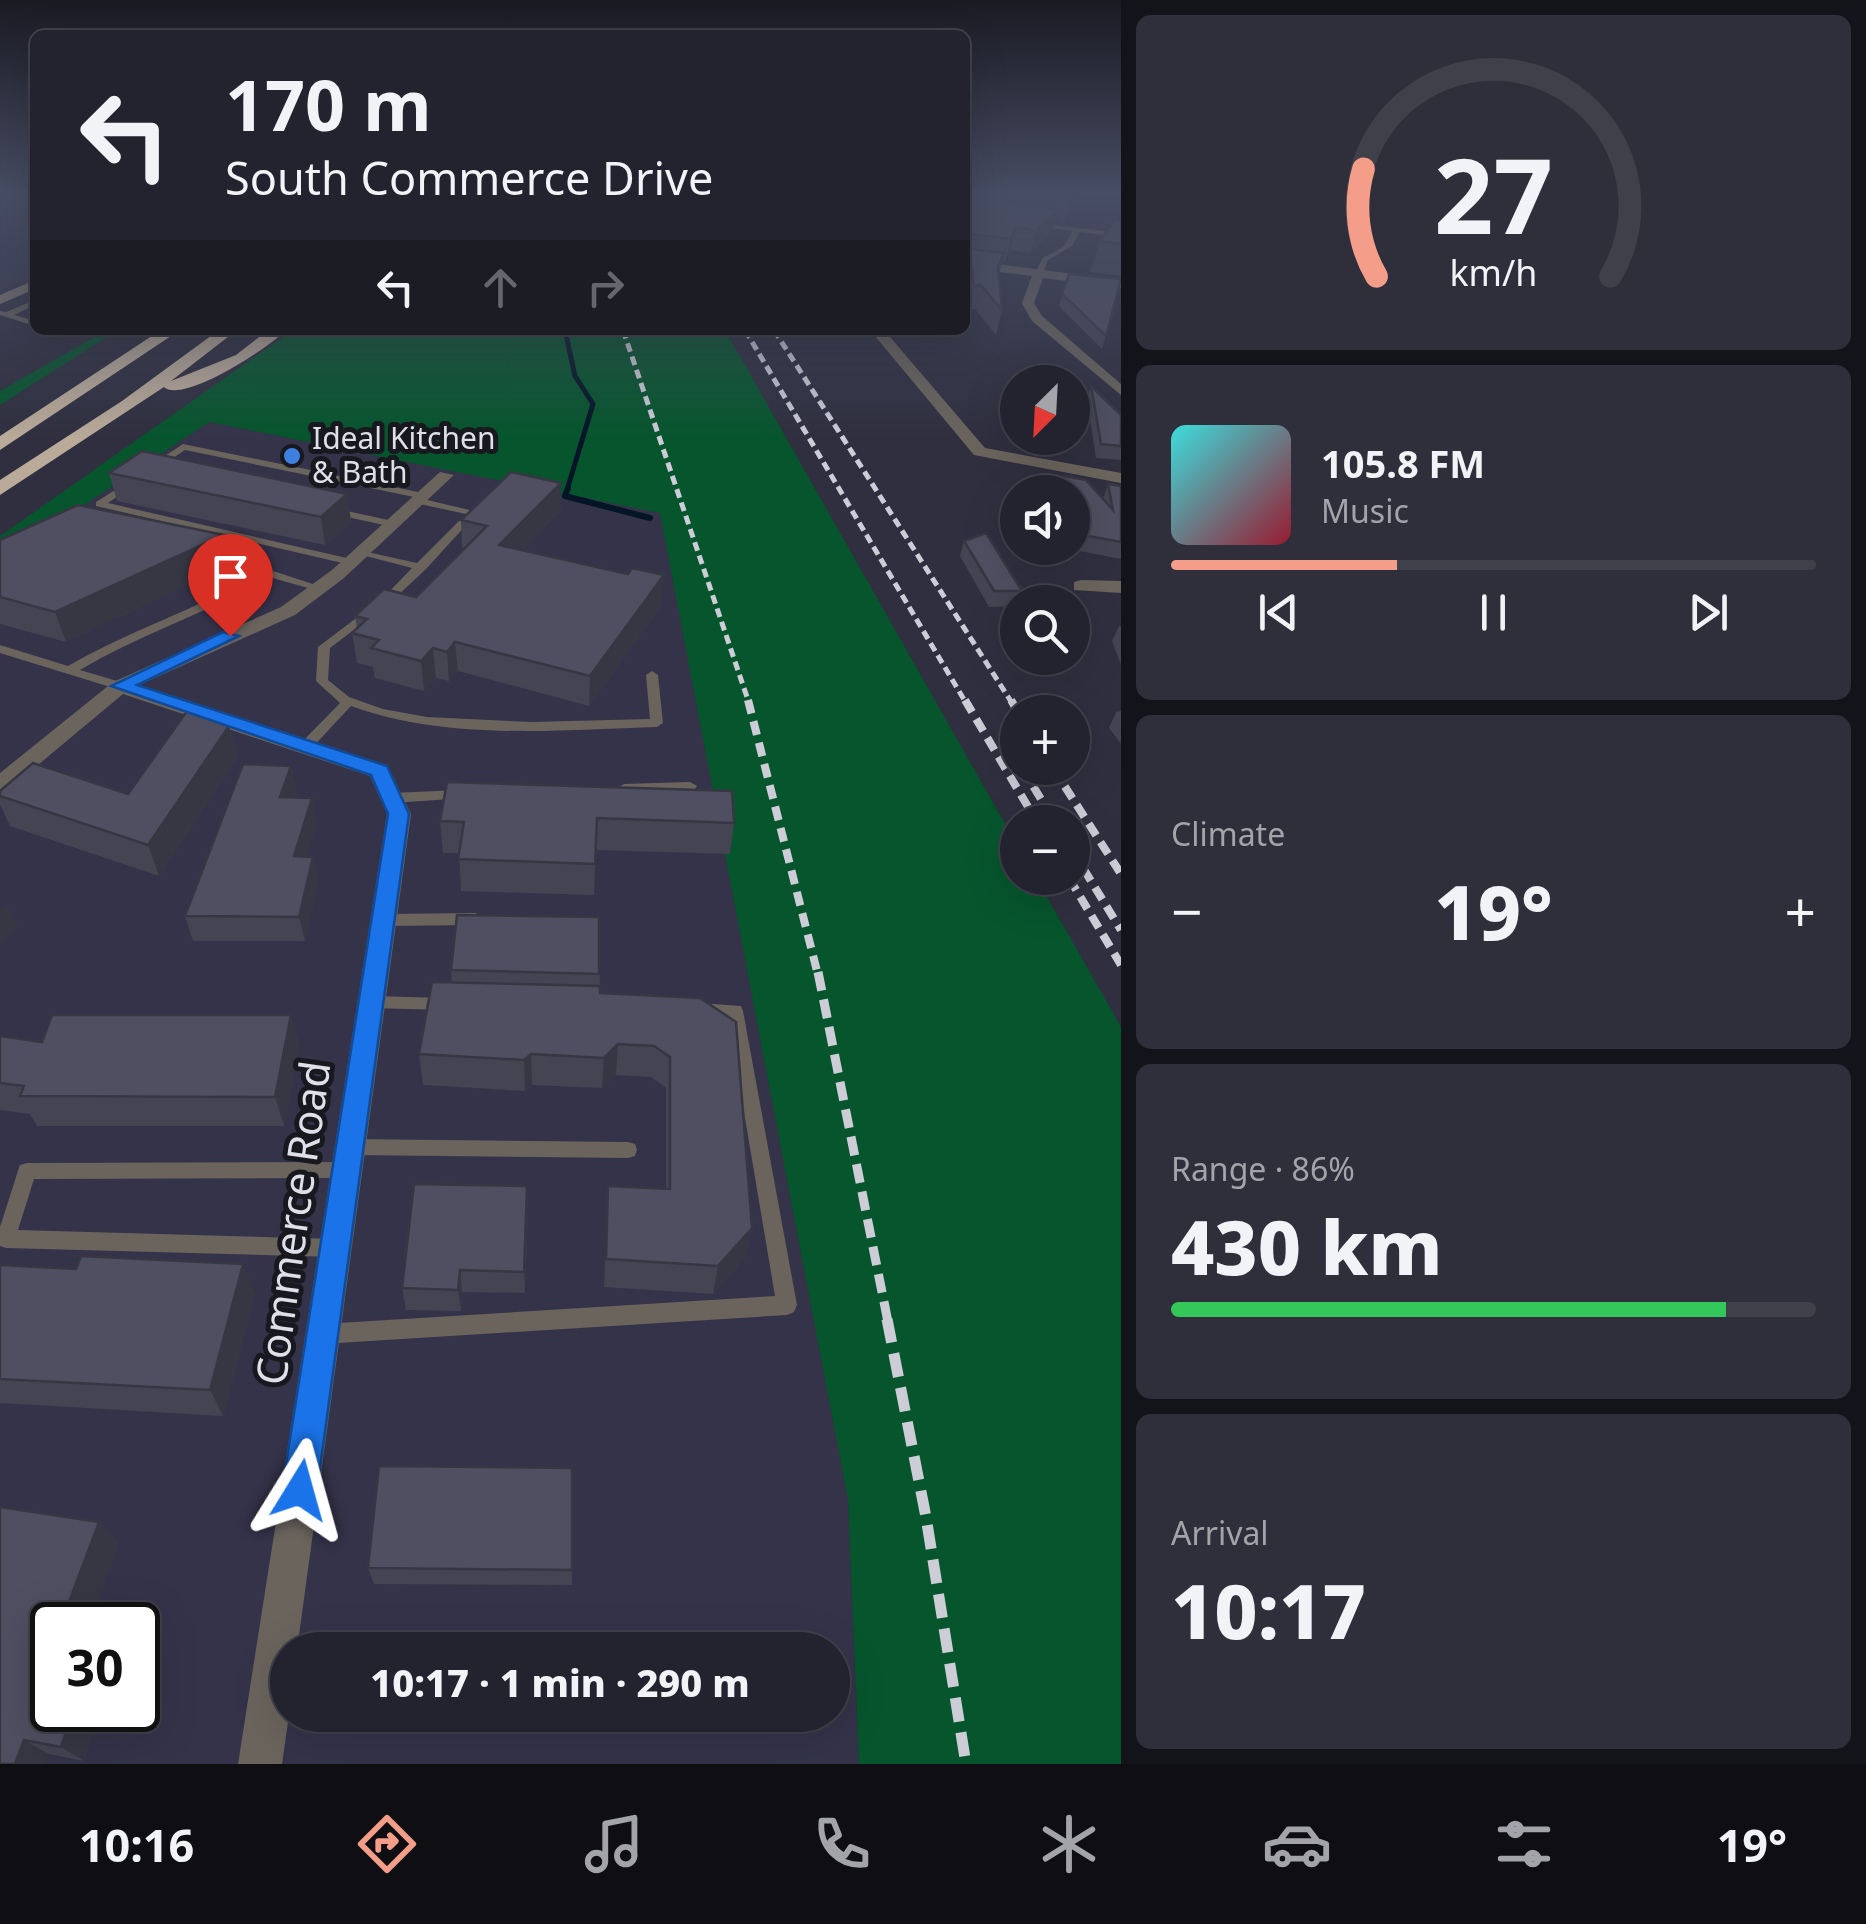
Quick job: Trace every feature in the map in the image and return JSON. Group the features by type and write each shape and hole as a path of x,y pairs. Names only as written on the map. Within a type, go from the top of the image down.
{"highway":[{"path":"0,444 164,335"},
{"path":"0,489 128,405 222,335"},
{"path":"128,405 242,358 272,335"}],"main road":[{"path":"0,300 30,286"}],"street":[{"path":"1039,274 1028,303 1036,318 1121,391"},
{"path":"1050,274 1121,284"},
{"path":"882,335 980,452 1121,478"},
{"path":"0,785 120,686 288,611 357,557 446,475"},
{"path":"1090,586 1121,587"},
{"path":"120,686 380,771 395,806"},
{"name":"Commerce Road","path":"260,1764 383,920 395,806"}],"lane":[{"path":"30,304 4,314 10,320 30,323"},
{"path":"422,566 357,557 100,504 183,447 473,512 422,566 388,598 324,646 322,681 336,697 457,726 657,724 652,675"},
{"path":"148,472 166,476"},
{"path":"317,508 393,524"},
{"path":"207,552 265,565 268,573"},
{"path":"70,670 132,636 232,595 268,573 319,588"},
{"path":"0,649 120,686"},
{"path":"305,747 349,701"},
{"path":"611,789 690,786"},
{"path":"395,806 472,795"},
{"path":"383,920 496,920"},
{"path":"371,1002 467,1004"},
{"path":"322,1334 787,1305 735,1010 677,1009"},
{"path":"336,1248 6,1238 28,1171 628,1150"}],"shaded area":[{"path":"0,274 30,274 30,277 0,291"},
{"path":"209,422 660,512 848,1500 859,1764 0,1764 0,561"}],"green space":[{"path":"98,335 110,335 0,405 0,391"},
{"path":"286,335 728,335 1000,815 1000,895 1046,895 1121,1027 1121,1764 859,1764 848,1500 660,513 209,422 0,561 0,536"}],"building":[{"path":"973,274 999,274 1002,310 981,285 974,286"},
{"path":"1069,274 1121,279 1106,336 1062,294"},
{"path":"1091,386 1121,415 1121,446 1101,444"},
{"path":"142,451 347,494 321,517 109,473"},
{"path":"511,472 561,483 499,545 628,574 632,568 664,575 590,676 455,642 447,652 433,648 421,661 371,648 379,640 352,633 367,619 355,616 384,589 416,597 487,526 461,520"},
{"path":"1090,484 1113,510 1108,484 1121,486 1121,542 1090,536"},
{"path":"78,505 224,535 55,612 0,597 0,540"},
{"path":"986,533 1000,556 1000,565 1006,565 1018,585 1000,585 1000,591 994,591 964,541"},
{"path":"187,711 229,726 148,845 0,796 0,791 33,763 128,794"},
{"path":"243,764 291,766 280,797 312,798 294,856 313,857 299,917 185,916"},
{"path":"447,782 732,791 734,823 597,818 595,864 458,859 464,822 440,821"},
{"path":"457,915 599,917 599,974 451,970"},
{"path":"432,982 600,986 600,993 700,998 736,1022 752,1228 718,1266 606,1259 608,1186 670,1189 670,1057 654,1046 618,1044 604,1058 531,1054 524,1060 419,1054"},
{"path":"52,1015 291,1015 275,1097 20,1096 24,1086 0,1083 0,1036 42,1042"},
{"path":"414,1184 527,1186 524,1272 460,1270 458,1290 402,1288"},
{"path":"81,1256 243,1264 210,1390 0,1379 0,1265 76,1269"},
{"path":"379,1466 572,1468 572,1570 368,1568"},
{"path":"0,1507 99,1522 69,1602 30,1602 30,1732 66,1732 61,1747 24,1740 15,1764 0,1764"}],"waterway":[{"path":"566,335 575,376 593,404 567,490"},
{"path":"568,488 565,496 650,518"}],"railway":[{"path":"625,335 748,700"},
{"path":"748,335 966,703"},
{"path":"777,335 1007,695"},
{"path":"748,700 818,975"},
{"path":"965,700 1027,805"},
{"path":"1032,785 1045,805"},
{"path":"1064,785 1121,874"},
{"path":"1090,879 1121,930"},
{"path":"1079,895 1121,965"},
{"path":"818,972 888,1322"},
{"path":"887,1319 926,1517 966,1764"}],"place":[{"name":"Ideal Kitchen & Bath","path":"292,456"}],"route":[{"path":"230,636 120,686 380,771 398,814 300,1490"}]}
